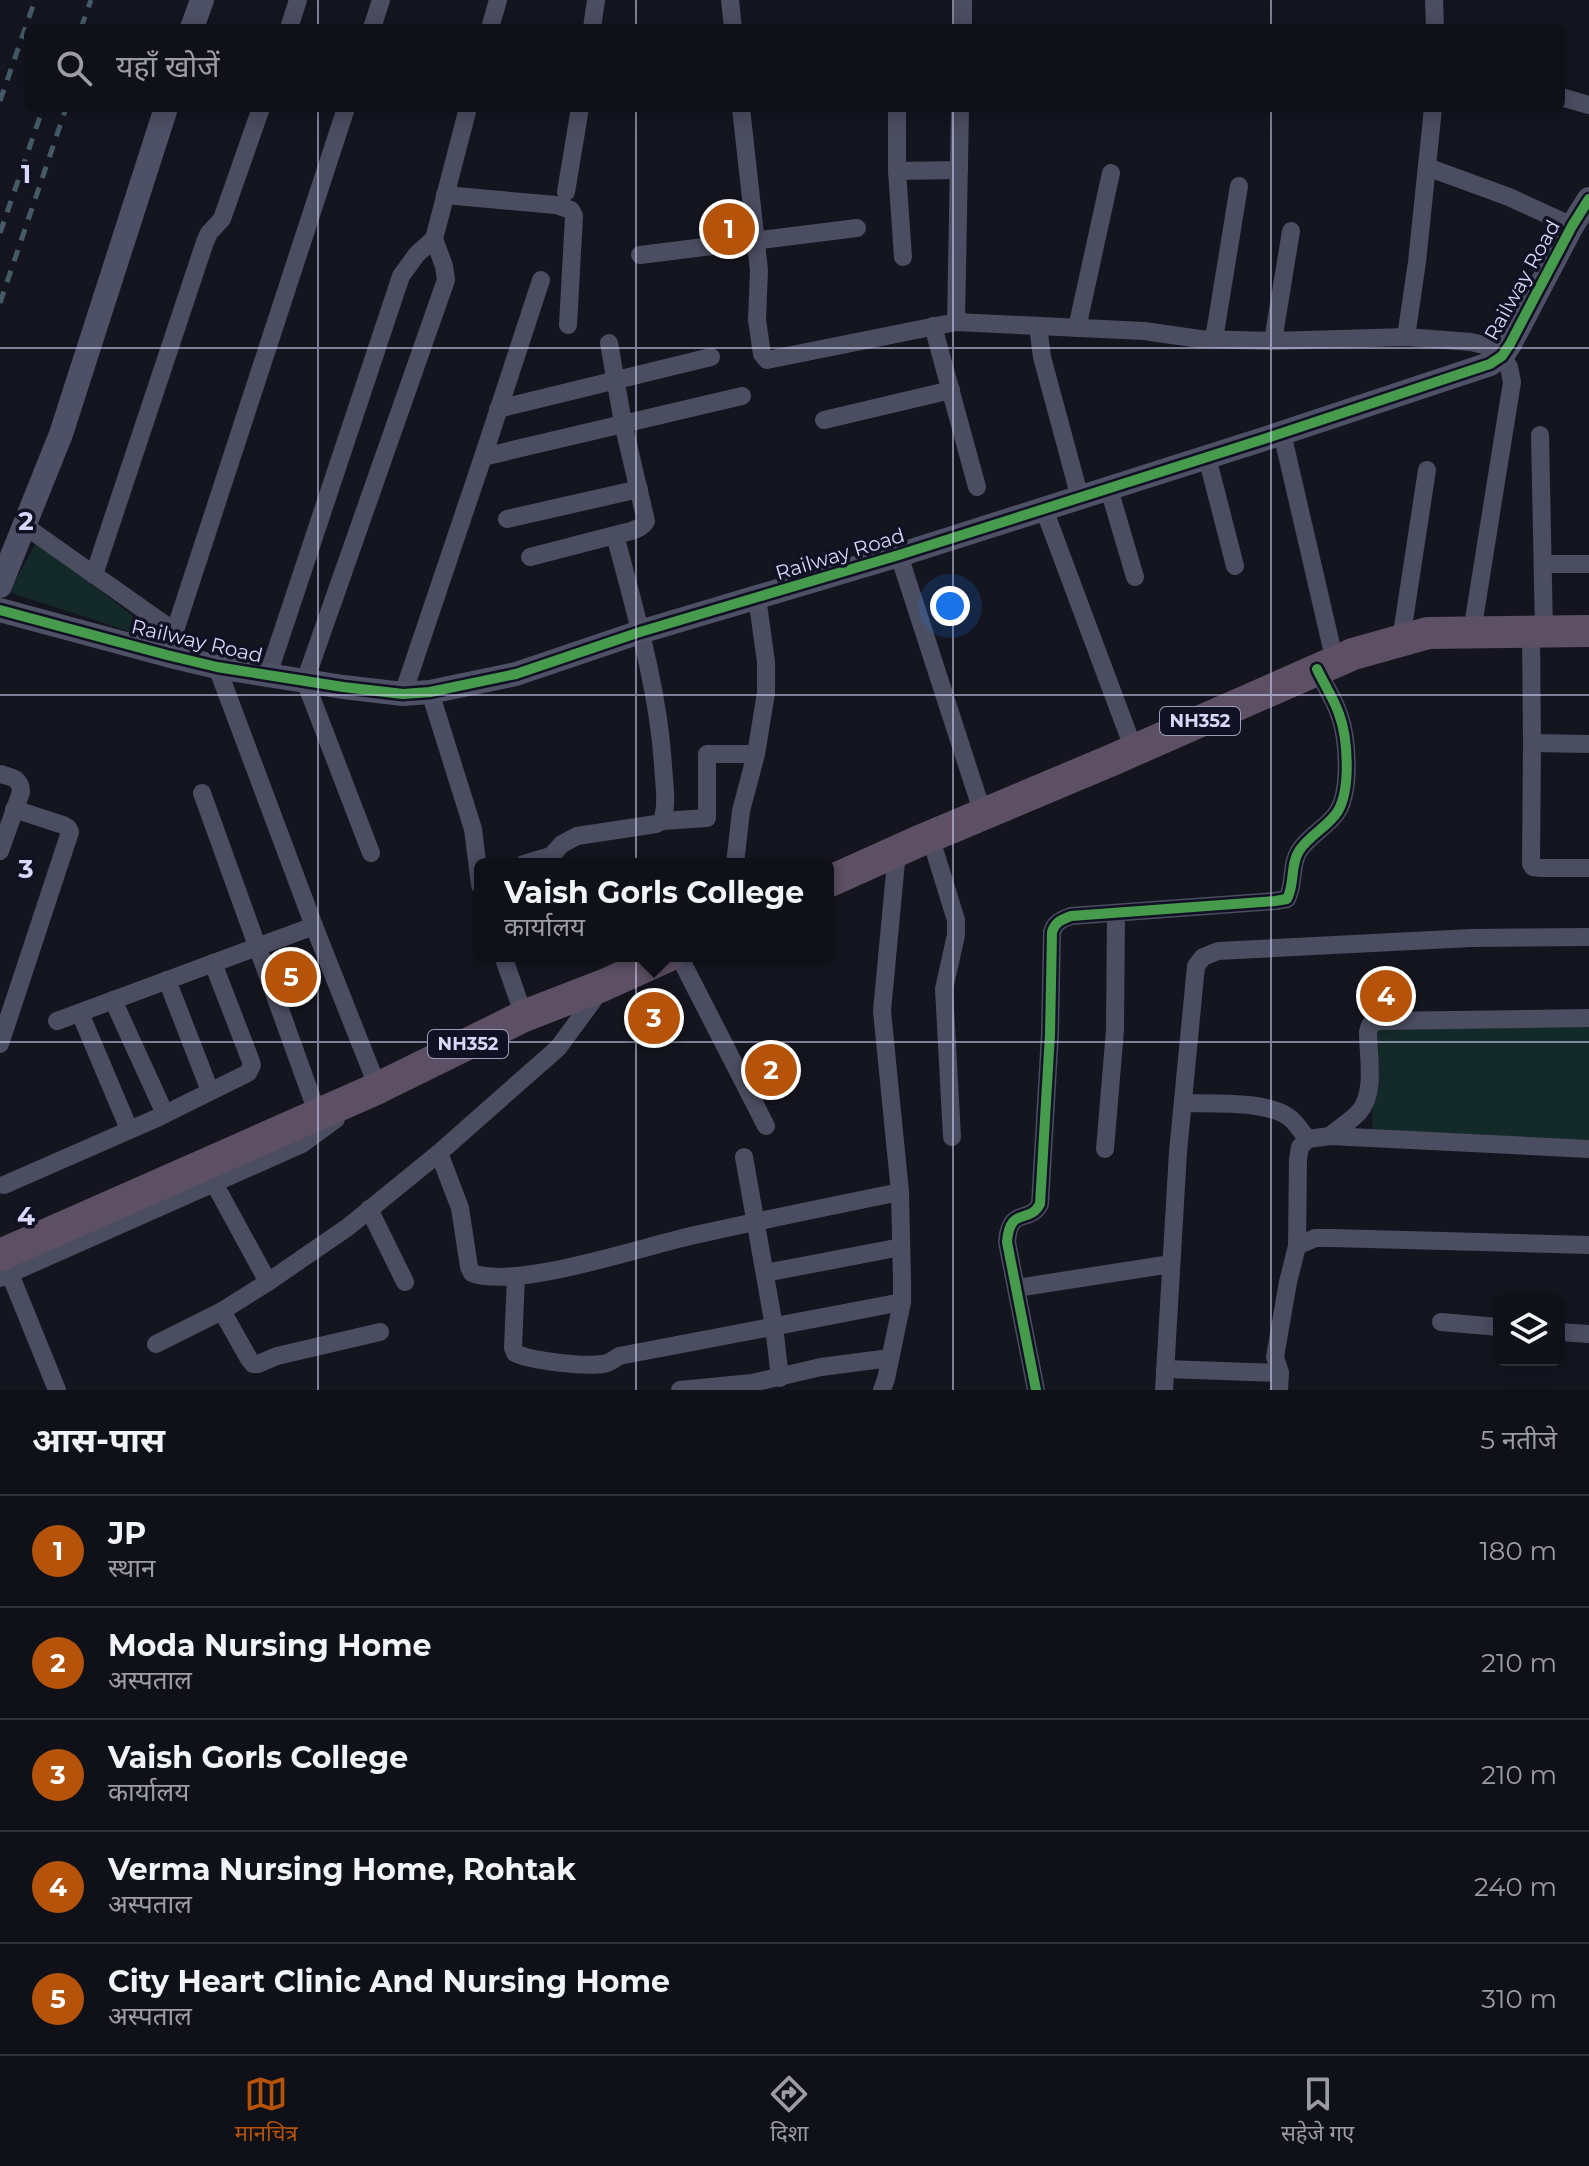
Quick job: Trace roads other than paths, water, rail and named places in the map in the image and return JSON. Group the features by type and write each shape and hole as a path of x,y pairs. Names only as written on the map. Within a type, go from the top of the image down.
{"highway":[{"name":"NH352","path":"834,879 1353,654 1428,633 1589,631"},
{"name":"NH352","path":"3,1269 524,1016 655,962"}],"street":[{"path":"193,24 202,0"},
{"path":"290,24 298,0"},
{"path":"373,24 381,0"},
{"path":"491,24 498,0"},
{"path":"593,24 596,0"},
{"path":"730,0 733,24"},
{"path":"963,0 963,24"},
{"path":"1434,0 1435,24"},
{"path":"1565,98 1589,105"},
{"path":"0,586 61,434 165,112"},
{"path":"94,575 205,242 222,219 260,112"},
{"path":"167,655 345,112"},
{"path":"371,853 305,681 446,280 434,239 467,112"},
{"path":"566,192 579,112"},
{"path":"741,112 759,280 757,320 762,354 767,360 956,322 1273,341 1406,337 1471,342 1492,347 1509,367 1512,382 1472,632"},
{"path":"897,112 897,171 903,257"},
{"path":"956,322 960,112"},
{"path":"1406,337 1433,112"},
{"path":"1427,167 1509,197 1572,226"},
{"path":"897,171 959,170"},
{"path":"1077,328 1111,173"},
{"path":"1214,339 1239,186"},
{"path":"445,195 556,205 571,210 574,216 568,325"},
{"name":"Railway Road","path":"0,610 217,667 403,694 430,692 516,674 640,632 1109,489 1479,368 1502,356 1589,199"},
{"path":"640,255 857,228"},
{"path":"1273,341 1291,231"},
{"path":"268,675 401,276 417,254 434,239"},
{"path":"403,694 541,280"},
{"path":"933,326 977,487"},
{"path":"1038,326 1042,357 1080,498"},
{"path":"530,557 643,527 646,521 614,380 609,343"},
{"path":"498,409 711,357"},
{"path":"824,420 951,390"},
{"path":"483,457 742,396"},
{"path":"1036,1390 1007,1242 1012,1221 1033,1212 1040,1204 1054,925 1071,916 1287,899 1300,849 1332,819 1345,791 1346,757 1340,714 1326,666 1282,433"},
{"path":"1540,435 1543,564 1532,743 1531,864 1541,868 1589,868"},
{"path":"1207,457 1235,566"},
{"path":"1401,640 1427,470"},
{"path":"507,519 639,489"},
{"path":"1109,489 1135,577"},
{"path":"1044,509 1134,750"},
{"path":"25,526 174,631"},
{"path":"615,535 660,722 666,802 662,821"},
{"path":"899,555 983,814"},
{"path":"1543,564 1589,564"},
{"path":"736,858 741,811 756,754 766,693 766,662 757,597"},
{"path":"57,1390 3,1269 302,1144 367,1093 314,926 217,667"},
{"path":"430,692 473,829 477,858"},
{"path":"1532,743 1589,744"},
{"path":"544,858 577,836 662,821 707,818 707,754 756,754"},
{"path":"0,774 21,784 0,851"},
{"path":"202,793 258,946 296,1125"},
{"path":"0,1044 70,832 63,825 14,809"},
{"path":"930,836 956,920 956,935 944,989 952,1137"},
{"path":"882,1390 902,1302 900,1192 882,1011 897,851"},
{"path":"1105,1149 1115,1030 1116,913"},
{"path":"57,1021 314,926"},
{"path":"1164,1390 1183,1103 1196,966 1203,957 1218,951 1471,938 1589,937"},
{"path":"505,962 524,1016"},
{"path":"682,962 766,1126"},
{"path":"4,1185 165,1114 248,1073 252,1065 213,963"},
{"path":"167,980 210,1091"},
{"path":"156,1344 222,1311 348,1227 439,1153 558,1048 604,985"},
{"path":"113,1000 165,1114"},
{"path":"80,1013 129,1129"},
{"path":"1330,1136 1358,1114 1366,1102 1369,1089 1368,1032 1370,1025 1378,1021 1589,1018"},
{"path":"1183,1103 1262,1106 1277,1110 1291,1119 1308,1139"},
{"path":"0,1240 276,1118 296,1125"},
{"path":"1165,1369 1272,1377 1297,1246 1298,1159 1300,1147 1308,1139 1330,1136 1589,1149"},
{"path":"439,1153 460,1208 469,1267 472,1273 489,1277 541,1273 691,1235 900,1192"},
{"path":"744,1157 774,1326 780,1378"},
{"path":"214,1183 268,1282"},
{"path":"369,1209 405,1282"},
{"path":"1297,1246 1315,1238 1589,1245"},
{"path":"765,1273 901,1247"},
{"path":"1016,1288 1171,1264"},
{"path":"516,1276 515,1353 530,1358 604,1363 619,1356 902,1302"},
{"path":"222,1311 253,1364 380,1332"},
{"path":"1441,1322 1493,1326"},
{"path":"1565,1332 1589,1334"},
{"path":"680,1390 728,1386 780,1378 821,1367 890,1358"}],"railway":[{"path":"27,24 35,0"},
{"path":"82,24 91,0"},
{"path":"0,101 24,32"},
{"path":"0,233 42,112"},
{"path":"0,303 65,112"}],"place":[{"name":"JP","path":"729,229"},
{"name":"City Heart Clinic And Nursing Home","path":"291,977"},
{"name":"Verma Nursing Home, Rohtak","path":"1386,996"},
{"name":"Vaish Gorls College","path":"654,1018"},
{"name":"Moda Nursing Home","path":"771,1070"}]}
